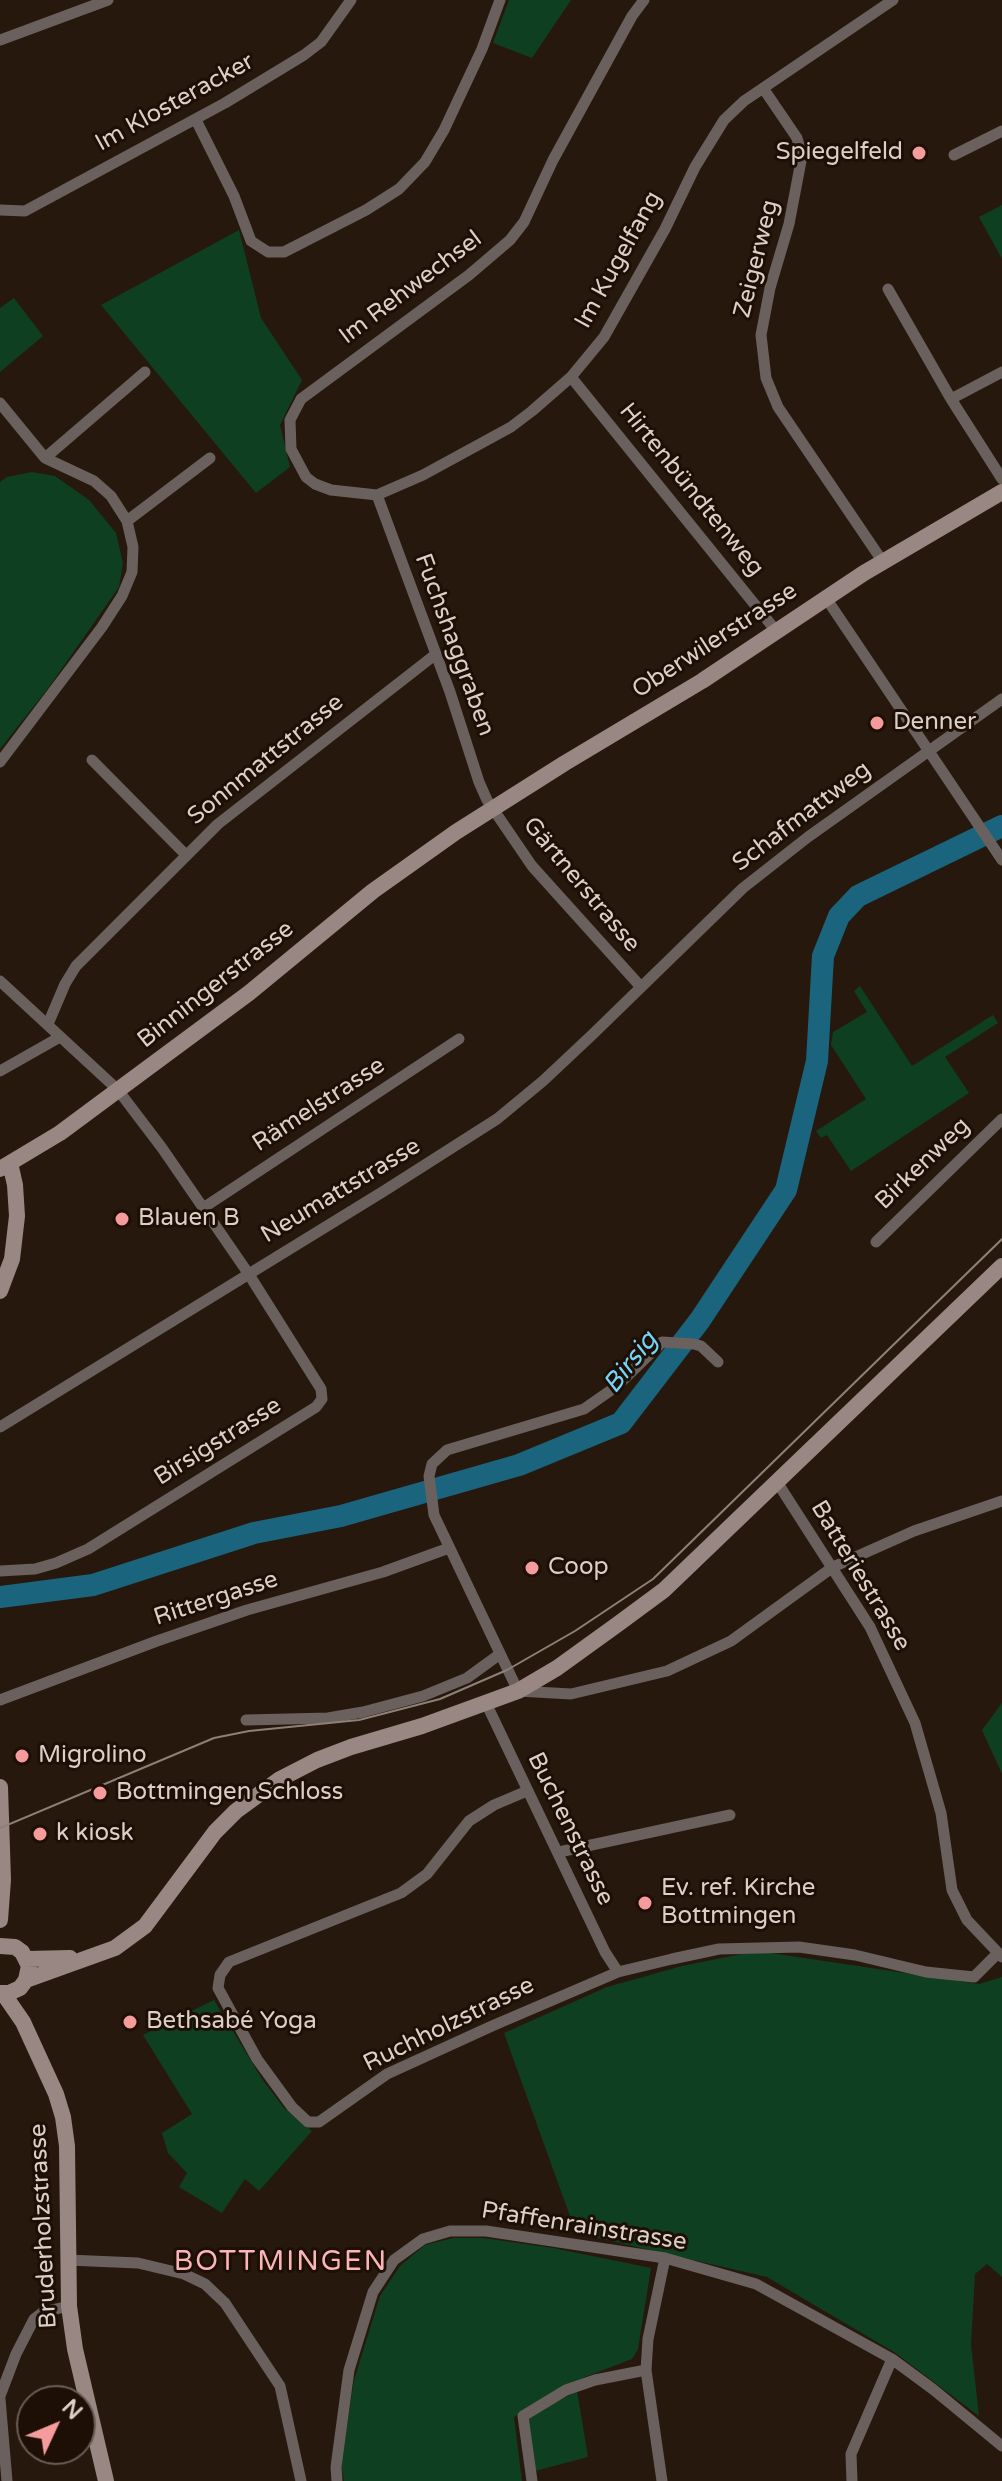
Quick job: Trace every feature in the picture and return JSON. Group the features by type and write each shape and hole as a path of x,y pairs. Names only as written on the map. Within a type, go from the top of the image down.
{"main road":[{"name":"Oberwilerstrasse","path":"456,832 702,681 883,562 1002,492"},
{"name":"Binningerstrasse","path":"5,1166 60,1133 249,993 373,891 456,832"},
{"path":"0,1291 12,1259 17,1216 15,1185 5,1166"},
{"path":"2,1993 115,1948 145,1926 215,1832 258,1793 317,1760 518,1691 557,1668 664,1590 1002,1266"},
{"path":"0,1787 1,1916 14,1950 96,1956"},
{"name":"Bruderholzstrasse","path":"14,1950 29,1973 23,1984 23,2022"},
{"name":"Bruderholzstrasse","path":"2,1993 23,2022 56,2094 65,2126 69,2306 75,2349 106,2481"}],"street":[{"path":"0,40 108,0"},
{"name":"Im Klosteracker","path":"0,210 25,211 196,120 321,42 351,0"},
{"path":"196,120 234,196 248,237 268,252 284,252 366,210 399,189 425,162 444,130 482,49 500,0"},
{"name":"Im Rehwechsel","path":"306,477 291,449 289,430 301,399 492,258 510,240 524,222 553,160 632,16 644,0"},
{"name":"Im Kugelfang","path":"306,477 331,490 377,495 423,475 511,427 571,377 604,337 710,140 724,120 744,101 893,0"},
{"name":"Zeigerweg","path":"763,88 797,138 802,156 789,224 770,288 761,335 766,378 778,407 883,562"},
{"path":"954,155 1002,131"},
{"path":"888,289 951,399 1002,479"},
{"path":"45,458 145,372"},
{"path":"951,399 1002,372"},
{"name":"Hirtenbündtenweg","path":"571,377 777,632"},
{"path":"0,403 45,458 94,481 111,496 127,521 133,547 132,572 127,588 102,627 0,762"},
{"path":"127,521 210,458"},
{"name":"Fuchshaggraben","path":"377,495 479,782 492,808"},
{"path":"826,598 1002,859"},
{"name":"Sonnmattstrasse","path":"48,1024 76,966 235,808 436,654"},
{"name":"Schafmattweg","path":"641,987 759,874 1002,699"},
{"path":"92,760 186,855"},
{"name":"Gärtnerstrasse","path":"492,808 541,877 641,987"},
{"name":"Birsigstrasse","path":"0,981 118,1090 248,1273 321,1389 322,1399 316,1407 76,1556 35,1569 0,1571"},
{"name":"Neumattstrasse","path":"0,1427 41,1405 497,1119 543,1081 641,987"},
{"path":"0,1071 60,1037"},
{"name":"Rämelstrasse","path":"203,1208 459,1039"},
{"name":"Birkenweg","path":"876,1242 1002,1119"},
{"path":"718,1362 701,1346 662,1342 617,1386 584,1409 447,1450 432,1464 429,1476 434,1515 518,1691 571,1694 667,1671 731,1641 833,1567 914,1531 1002,1501"},
{"name":"Batteriestrasse","path":"777,1482 870,1627 915,1723 941,1813 952,1890 967,1920 1000,1956"},
{"name":"Rittergasse","path":"0,1700 247,1610 383,1572 449,1548"},
{"path":"246,1720 328,1718 363,1712 423,1696 467,1678 500,1654"},
{"name":"Buchenstrasse","path":"486,1703 605,1952 618,1972"},
{"name":"Ruchholzstrasse","path":"527,1791 494,1805 469,1821 427,1874 401,1893 229,1962 220,1975 218,1988 259,2063 292,2107 308,2122 319,2122 387,2074 618,1972 719,1949 799,1947 855,1955 926,1972 974,1977 1000,1956"},
{"path":"559,1852 730,1815"},
{"name":"Pfaffenrainstrasse","path":"337,2481 336,2467 349,2370 373,2292 394,2260 423,2239 450,2231 486,2231 665,2258 756,2284 892,2359 1002,2446"},
{"path":"662,2481 646,2370 648,2339 665,2258"},
{"path":"68,2260 138,2263 184,2274 205,2284 225,2303 280,2386 301,2481"},
{"path":"7,2481 0,2398 16,2354 34,2319 43,2312 69,2306"},
{"path":"852,2481 851,2454 892,2359"},
{"path":"532,2481 523,2416 566,2390 595,2380 646,2370"}],"green space":[{"path":"509,0 571,0 532,58 493,43"},
{"path":"1002,205 1002,259 979,217"},
{"path":"239,230 261,318 302,380 280,425 290,467 256,493 101,305"},
{"path":"14,298 43,336 0,372 0,308"},
{"path":"32,472 55,476 89,500 116,533 123,563 119,587 49,687 0,749 0,482 7,477"},
{"path":"860,986 912,1066 993,1015 998,1023 945,1057 969,1093 851,1171 827,1135 821,1138 816,1131 866,1099 831,1045 833,1032 867,1012 854,991"},
{"path":"1002,1703 1002,1774 982,1730"},
{"path":"757,1951 979,1984 1002,1977 1002,2277 987,2264 975,2274 971,2344 979,2416 894,2352 767,2277 576,2233 504,2033 607,1987 682,1966"},
{"path":"214,2000 262,2079 284,2108 312,2131 259,2191 245,2179 222,2213 179,2187 187,2173 168,2153 162,2133 192,2114 143,2035"},
{"path":"453,2238 483,2238 553,2248 651,2268 638,2349 632,2359 585,2377 514,2417 522,2481 344,2481 341,2464 354,2380 380,2296 400,2266 425,2245"},
{"path":"577,2391 588,2457 535,2471 528,2418"}],"waterway":[{"name":"Birsig","path":"0,1597 93,1585 254,1533 341,1516 519,1465 621,1423 700,1320 786,1190 817,1061 823,956 839,916 858,896 1002,826"}],"tram line":[{"path":"0,1828 214,1738 249,1731 359,1720 440,1699 507,1670 575,1631 653,1579 1002,1239"}],"place":[{"name":"Spiegelfeld","path":"919,153"},
{"name":"Denner","path":"877,723"},
{"name":"Blauen B","path":"122,1219"},
{"name":"Coop","path":"532,1568"},
{"name":"Migrolino","path":"22,1756"},
{"name":"Bottmingen Schloss","path":"100,1793"},
{"name":"k kiosk","path":"40,1834"},
{"name":"Ev. ref. Kirche Bottmingen","path":"645,1903"},
{"name":"Bethsabé Yoga","path":"130,2022"}],"district":[{"name":"BOTTMINGEN","path":"281,2263"}]}
